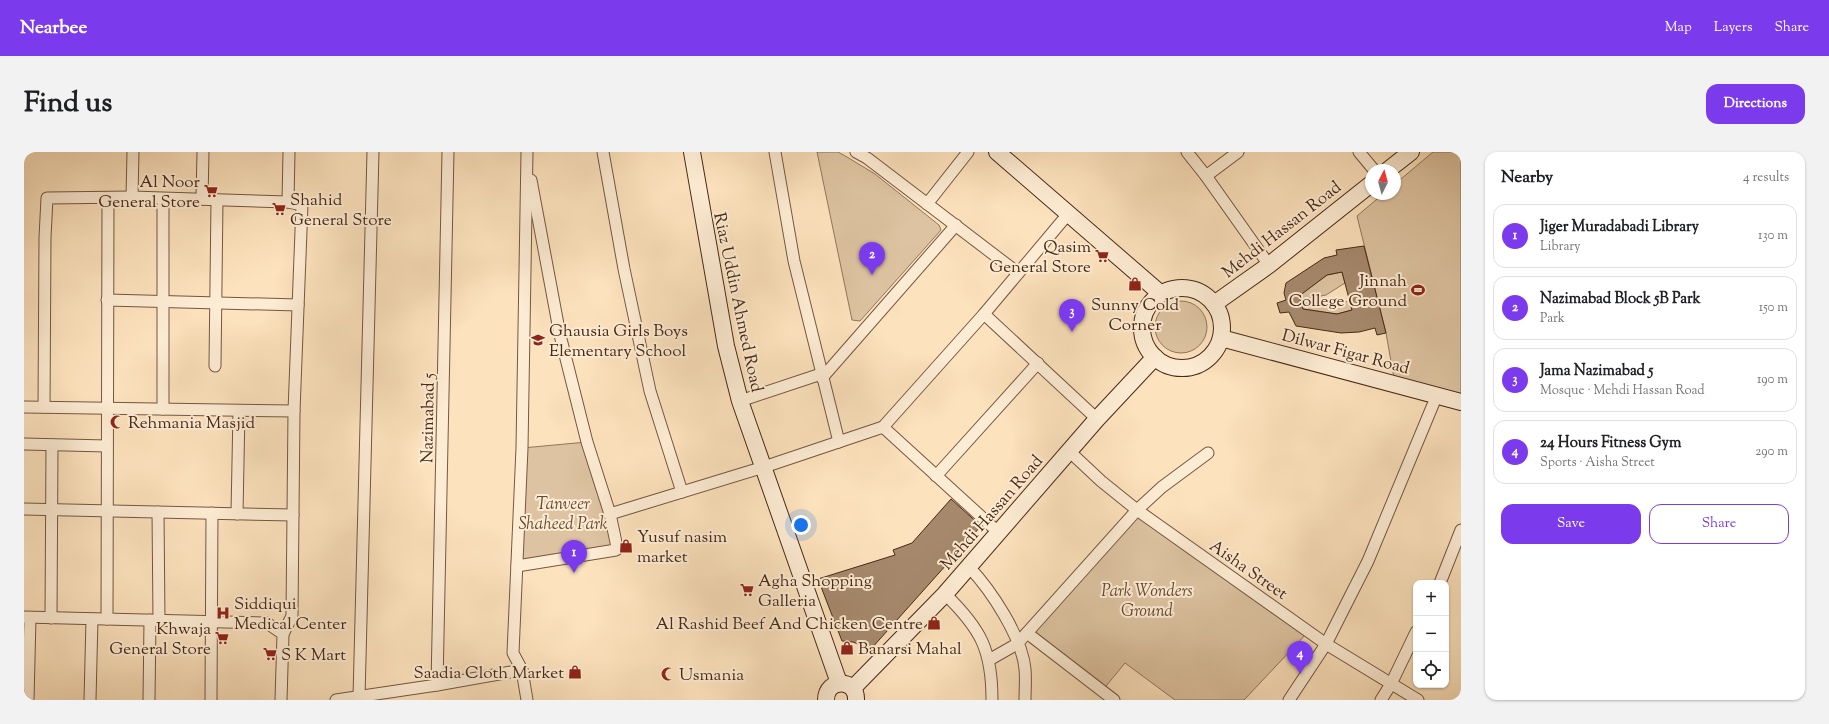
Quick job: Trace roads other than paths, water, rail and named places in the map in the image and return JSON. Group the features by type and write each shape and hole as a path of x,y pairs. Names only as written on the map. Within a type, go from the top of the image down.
{"street":[{"path":"132,197 134,152"},
{"path":"202,199 203,152"},
{"path":"288,202 289,152"},
{"path":"359,696 373,152"},
{"name":"Nazimabad 5","path":"437,685 448,152"},
{"path":"603,152 624,270 650,391 682,492"},
{"name":"Riaz Uddin Ahmed Road","path":"692,152 726,346 740,401 849,690"},
{"path":"775,152 794,260 839,442"},
{"path":"856,152 867,158 1018,273"},
{"path":"927,204 968,152"},
{"path":"997,152 1160,293"},
{"path":"1187,152 1206,176 1269,265"},
{"path":"1206,176 1238,152"},
{"path":"1359,152 1369,164"},
{"path":"1396,164 1411,152"},
{"path":"517,566 616,550 617,547 610,514 587,442 560,335 527,155"},
{"path":"527,155 522,448 513,653 522,670 527,700"},
{"name":"Mehdi Hassan Road","path":"1214,304 1269,265 1365,189"},
{"path":"44,407 48,198 108,199 132,197 288,202 302,204 294,411 292,616 282,634 282,700"},
{"path":"107,620 108,199"},
{"path":"163,199 163,409"},
{"path":"215,366 217,200"},
{"path":"610,514 764,467 883,428 984,314 1068,214"},
{"path":"740,401 822,376 956,225"},
{"path":"1182,288 1195,290 1204,294 1214,304 1222,324 1221,338 1213,353 1203,362 1192,366 1178,368 1164,364 1155,357 1146,346 1142,333 1145,311 1160,293 1172,289 1182,288"},
{"path":"107,300 298,304"},
{"path":"984,314 1097,419"},
{"name":"Dilwar Figar Road","path":"1221,338 1461,402"},
{"name":"Mehdi Hassan Road","path":"826,700 828,690 835,684 849,690 945,594 1097,419 1155,357"},
{"path":"936,476 1038,363"},
{"path":"1289,700 1326,644 1368,561 1437,395"},
{"path":"24,407 294,411"},
{"path":"237,514 239,410"},
{"path":"883,428 998,532"},
{"path":"24,444 107,446"},
{"path":"50,618 52,445"},
{"name":"Aisha Street","path":"1069,451 1101,481 1137,510 1326,644 1418,700"},
{"path":"989,660 1018,644 1137,510 1162,487 1208,453"},
{"path":"24,509 293,515"},
{"path":"149,700 155,621 158,512"},
{"path":"211,700 212,513"},
{"path":"1441,580 1461,530"},
{"path":"969,567 984,582 1000,607 1018,644 1025,668 1025,700"},
{"path":"945,594 965,614 976,629 989,660 992,700"},
{"path":"28,700 27,617 267,624 282,634"},
{"path":"90,700 92,619"},
{"path":"1027,634 1114,700"},
{"path":"1381,700 1391,684 1413,638"},
{"path":"336,700 437,685 522,670"}],"place":[{"name":"Al Noor General Store","path":"211,191"},
{"name":"Shahid General Store","path":"279,209"},
{"name":"Qasim General Store","path":"1102,256"},
{"name":"Nazimabad Block 5B Park","path":"872,275"},
{"name":"Sunny Cold Corner","path":"1135,284"},
{"name":"Jinnah College Ground","path":"1418,290"},
{"name":"Jama Nazimabad 5","path":"1072,332"},
{"name":"Ghausia Girls Boys Elementary School","path":"538,340"},
{"name":"Rehmania Masjid","path":"117,422"},
{"name":"Yusuf nasim market","path":"626,546"},
{"name":"Jiger Muradabadi Library","path":"574,573"},
{"name":"Agha Shopping Galleria","path":"747,590"},
{"name":"Siddiqui Medical Center","path":"223,613"},
{"name":"Al Rashid Beef And Chicken Centre","path":"934,623"},
{"name":"Khwaja General Store","path":"222,638"},
{"name":"Banarsi Mahal","path":"847,648"},
{"name":"S K Mart","path":"270,654"},
{"name":"Saadia Cloth Market","path":"575,672"},
{"name":"Usmania","path":"668,674"},
{"name":"24 Hours Fitness Gym","path":"1300,674"}],"park label":[{"name":"Tanveer Shaheed Park","path":"563,513"},
{"name":"Park Wonders Ground","path":"1147,600"}]}
